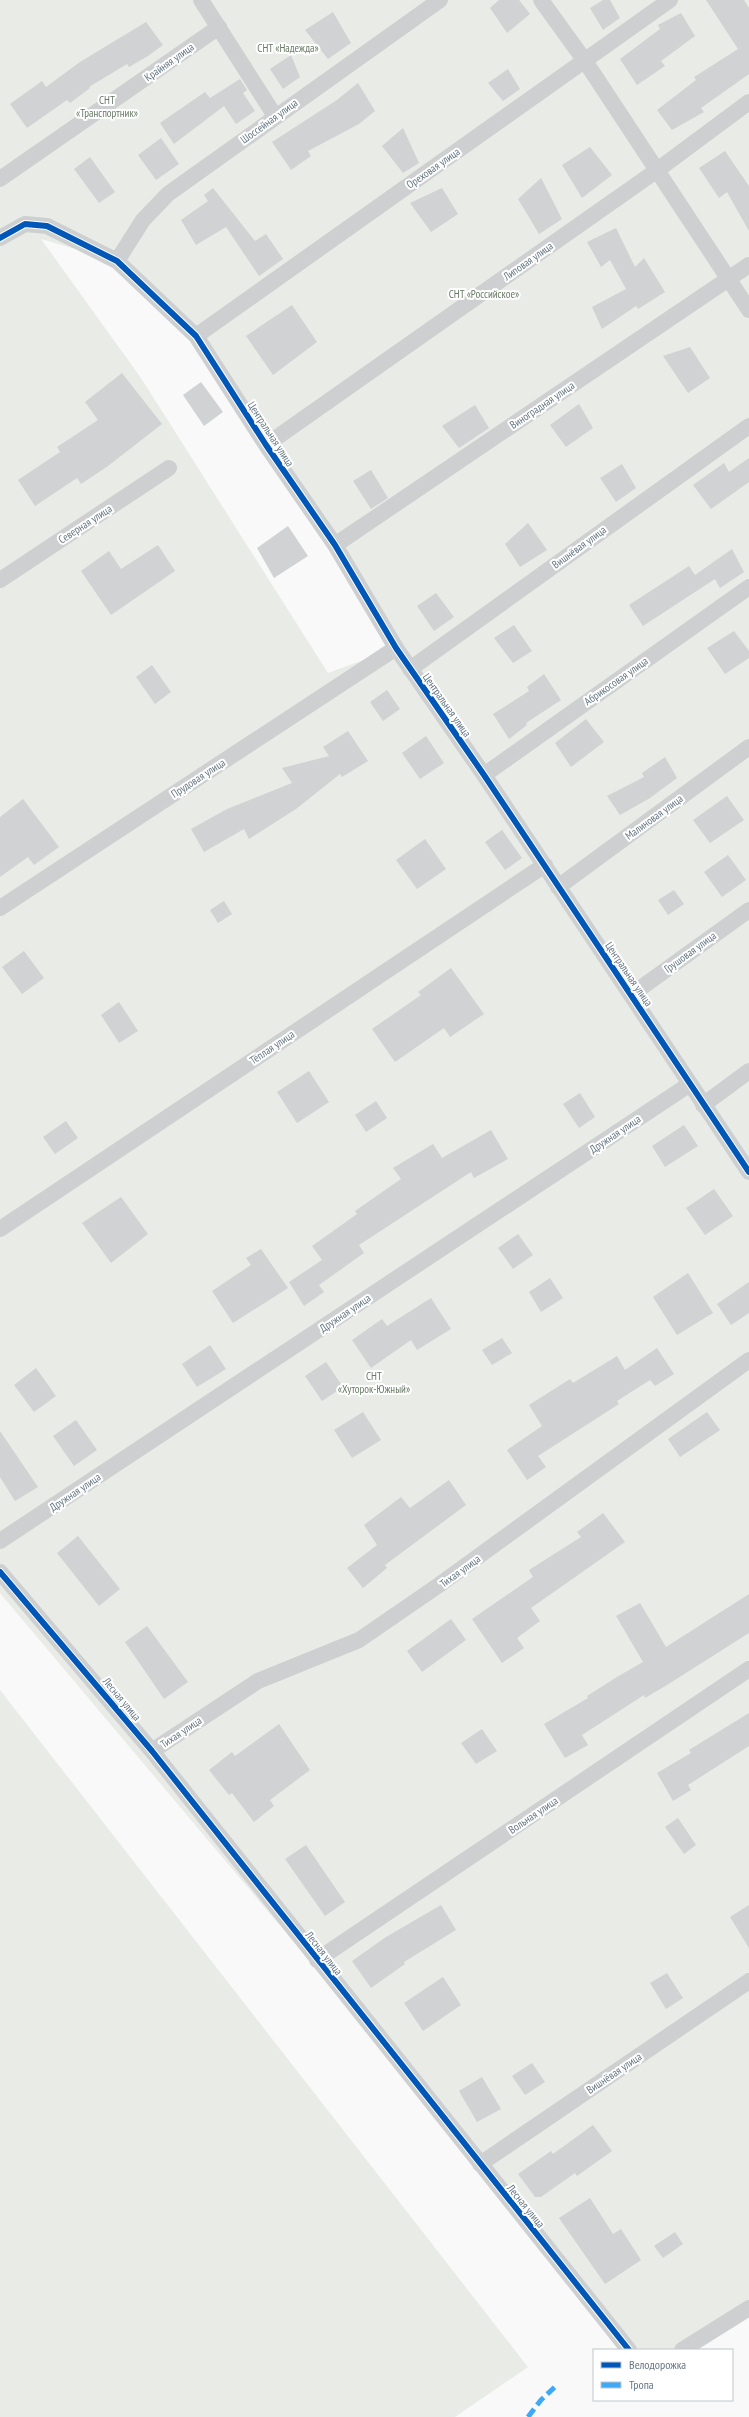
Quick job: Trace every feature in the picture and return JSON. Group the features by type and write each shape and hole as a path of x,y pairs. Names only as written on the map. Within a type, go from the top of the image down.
{"street":[{"path":"201,0 276,116"},
{"name":"Шоссейная улица","path":"117,261 143,220 168,194 440,0"},
{"path":"541,0 586,61 749,310"},
{"name":"Ореховая улица","path":"196,336 670,0"},
{"name":"Крайняя улица","path":"0,179 219,27"},
{"name":"Липовая улица","path":"266,446 656,170 749,102"},
{"name":"Центральная улица","path":"0,238 25,224 47,226 117,261 196,336 266,446 335,545 396,648 484,775 749,1172"},
{"name":"Виноградная улица","path":"335,545 749,265"},
{"name":"Вишнёвая улица","path":"410,669 749,426"},
{"name":"Северная улица","path":"0,580 169,468"},
{"name":"Абрикосовая улица","path":"484,775 749,587"},
{"name":"Прудовая улица","path":"0,908 396,648"},
{"name":"Малиновая улица","path":"558,887 749,747"},
{"name":"Тёплая улица","path":"0,1229 544,865"},
{"name":"Грушовая улица","path":"631,994 749,910"},
{"path":"703,1105 749,1072"},
{"name":"Дружная улица","path":"0,1541 690,1084"},
{"name":"Тихая улица","path":"152,1751 258,1681 359,1640 439,1585 749,1360"},
{"name":"Лесная улица","path":"0,1572 152,1751 628,2349"},
{"name":"Вольная улица","path":"317,1960 749,1669"},
{"name":"Вишнёвая улица","path":"480,2164 749,1981"},
{"path":"684,2349 746,2315"}],"green space":[{"name":"СНТ «Хуторок-Южный»","path":"0,0 749,0 749,2308 674,2349 636,2349 0,1593","holes":["41,239 117,261 196,336 396,648 328,673 141,378"]},
{"path":"0,1690 528,2367 455,2417 0,2417"}],"building":[{"path":"499,0 519,0 530,14 507,33 490,8"},
{"path":"603,0 610,0 620,18 603,30 590,8"},
{"path":"706,0 744,0 749,8 749,74 701,108 704,112 672,130 657,110 696,80 694,77 738,49"},
{"path":"333,12 351,43 328,59 305,30"},
{"path":"681,13 695,36 661,61 665,66 637,85 620,59 660,29 658,25"},
{"path":"146,22 163,45 129,67 127,64 89,87 90,88 70,103 67,100 27,128 10,104 42,81 46,87 80,62"},
{"path":"291,55 300,77 283,89 270,69"},
{"path":"508,69 520,89 503,101 488,83"},
{"path":"240,79 247,90 243,93 255,111 236,124 224,106 174,144 160,123 205,92 210,98"},
{"path":"358,83 375,111 359,124 308,151 311,156 291,170 272,142 337,100"},
{"path":"403,128 419,163 403,173 382,146"},
{"path":"161,138 179,164 156,180 138,155"},
{"path":"590,147 612,175 582,198 562,165"},
{"path":"725,151 749,186 749,231 727,192 719,198 699,168"},
{"path":"90,157 115,192 99,203 74,169"},
{"path":"541,178 562,219 539,234 518,199"},
{"path":"213,188 255,241 266,234 283,259 259,276 226,227 196,245 181,220 208,201 204,195"},
{"path":"442,188 458,214 431,232 410,203"},
{"path":"616,228 635,267 644,258 665,292 638,309 636,306 602,329 592,307 626,289 610,260 601,267 587,242"},
{"path":"292,305 317,342 273,375 246,336"},
{"path":"690,347 710,378 688,393 663,356"},
{"path":"122,373 162,424 108,466 81,484 77,478 35,506 18,480 60,452 57,447 98,420 85,402"},
{"path":"201,382 223,412 204,426 183,395"},
{"path":"579,404 593,428 566,447 550,425"},
{"path":"475,405 489,428 459,448 442,426"},
{"path":"749,458 749,482 711,509 693,485 724,463 729,472"},
{"path":"622,464 636,488 616,502 600,478"},
{"path":"371,470 388,498 371,509 353,481"},
{"path":"528,523 547,550 520,567 505,544"},
{"path":"288,526 308,556 274,578 257,548"},
{"path":"158,545 175,571 111,615 81,571 109,551 121,569"},
{"path":"732,549 744,572 720,588 715,579 643,626 629,605 689,566 695,575"},
{"path":"436,593 454,617 434,631 417,606"},
{"path":"514,625 532,651 513,663 494,638"},
{"path":"734,631 749,651 749,658 725,674 707,648"},
{"path":"152,665 171,692 155,704 136,677"},
{"path":"544,674 561,700 526,723 527,725 509,739 493,714 529,691 527,687"},
{"path":"387,690 400,709 383,721 370,702"},
{"path":"586,719 604,742 571,767 555,743"},
{"path":"348,731 368,761 342,777 340,774 296,809 249,839 244,829 204,852 191,829 227,809 292,783 282,768 329,756 323,747"},
{"path":"426,736 444,763 420,779 402,753"},
{"path":"665,757 677,778 650,798 620,815 607,796 644,777 642,773"},
{"path":"727,796 744,820 710,843 693,820"},
{"path":"23,799 59,847 34,865 28,857 0,877 0,817"},
{"path":"502,830 522,858 505,870 485,842"},
{"path":"425,839 446,869 417,889 396,860"},
{"path":"728,855 746,880 722,897 704,872"},
{"path":"674,890 684,904 668,915 658,900"},
{"path":"224,901 232,914 218,923 210,910"},
{"path":"24,951 44,978 22,994 2,967"},
{"path":"451,968 484,1014 450,1037 444,1028 395,1062 372,1029 421,995 418,992"},
{"path":"119,1002 138,1031 119,1043 101,1015"},
{"path":"309,1071 329,1102 297,1123 277,1092"},
{"path":"580,1093 595,1117 579,1128 563,1104"},
{"path":"376,1101 387,1118 366,1132 355,1115"},
{"path":"66,1121 78,1138 55,1154 43,1137"},
{"path":"684,1125 698,1146 665,1167 652,1146"},
{"path":"491,1130 508,1159 474,1178 471,1172 359,1245 364,1253 319,1285 324,1292 304,1306 289,1282 322,1260 312,1246 357,1214 355,1211 401,1179 393,1168 433,1144 442,1158"},
{"path":"714,1189 733,1216 705,1235 686,1208"},
{"path":"121,1197 148,1234 111,1263 82,1223"},
{"path":"518,1234 533,1255 513,1269 498,1248"},
{"path":"261,1249 288,1288 233,1323 212,1291 251,1265 246,1258"},
{"path":"688,1273 713,1313 677,1335 653,1297"},
{"path":"550,1278 563,1298 541,1312 529,1292"},
{"path":"749,1282 749,1313 731,1325 717,1304"},
{"path":"431,1298 451,1329 417,1350 411,1340 371,1368 352,1340 382,1319 387,1326"},
{"path":"502,1338 512,1353 492,1365 482,1350"},
{"path":"210,1345 226,1369 197,1387 182,1364"},
{"path":"657,1348 674,1374 655,1386 650,1380 617,1401 619,1404 538,1456 546,1467 527,1480 507,1450 542,1426 529,1405 570,1379 573,1383 617,1356 625,1370"},
{"path":"326,1362 343,1387 322,1401 305,1376"},
{"path":"36,1368 56,1396 34,1412 14,1385"},
{"path":"363,1412 381,1440 352,1458 334,1430"},
{"path":"707,1412 720,1430 680,1457 668,1439"},
{"path":"76,1420 97,1450 74,1466 53,1436"},
{"path":"0,1431 38,1487 15,1501 0,1477"},
{"path":"449,1480 466,1505 385,1565 387,1568 363,1588 347,1568 377,1545 364,1525 401,1497 410,1508"},
{"path":"603,1513 625,1542 531,1608 540,1621 517,1638 524,1648 502,1663 472,1619 533,1577 529,1570 581,1537 577,1532"},
{"path":"78,1536 120,1589 99,1606 57,1553"},
{"path":"749,1594 749,1633 645,1698 644,1695 582,1735 588,1745 565,1758 544,1724 588,1698 587,1696 643,1662 616,1616 640,1603 666,1647"},
{"path":"451,1619 466,1640 422,1672 407,1651"},
{"path":"147,1626 188,1682 164,1699 125,1642"},
{"path":"749,1713 749,1746 688,1785 691,1790 673,1801 657,1773 691,1753 689,1750"},
{"path":"279,1724 310,1770 270,1800 274,1806 254,1822 232,1793 229,1795 209,1770 232,1752 235,1756"},
{"path":"482,1729 497,1751 476,1764 461,1743"},
{"path":"678,1818 696,1845 684,1854 665,1827"},
{"path":"306,1845 345,1902 325,1916 285,1859"},
{"path":"441,1905 456,1930 404,1962 405,1964 371,1988 352,1961 386,1937"},
{"path":"749,1905 749,1948 730,1917"},
{"path":"667,1973 683,1998 666,2009 650,1983"},
{"path":"443,1977 461,2005 423,2031 404,2003"},
{"path":"532,2063 545,2082 525,2095 512,2076"},
{"path":"482,2077 501,2109 477,2122 459,2091"},
{"path":"593,2125 612,2151 577,2176 575,2173 541,2197 535,2197 518,2174 551,2151 553,2154"},
{"path":"590,2198 613,2234 621,2229 641,2260 605,2284 559,2218"},
{"path":"675,2232 683,2244 663,2258 654,2246"}],"marked path":[{"path":"528,2417 541,2400 558,2384"}],"cycle path":[{"path":"0,238 25,224 47,226 117,261 196,336 266,445 335,545 396,648 484,775 749,1172"},
{"path":"0,1572 152,1751 628,2349"}],"park label":[{"name":"СНТ «Надежда»","path":"288,48"},
{"name":"СНТ «Транспортник»","path":"107,106"},
{"name":"СНТ «Российское»","path":"484,294"}]}
